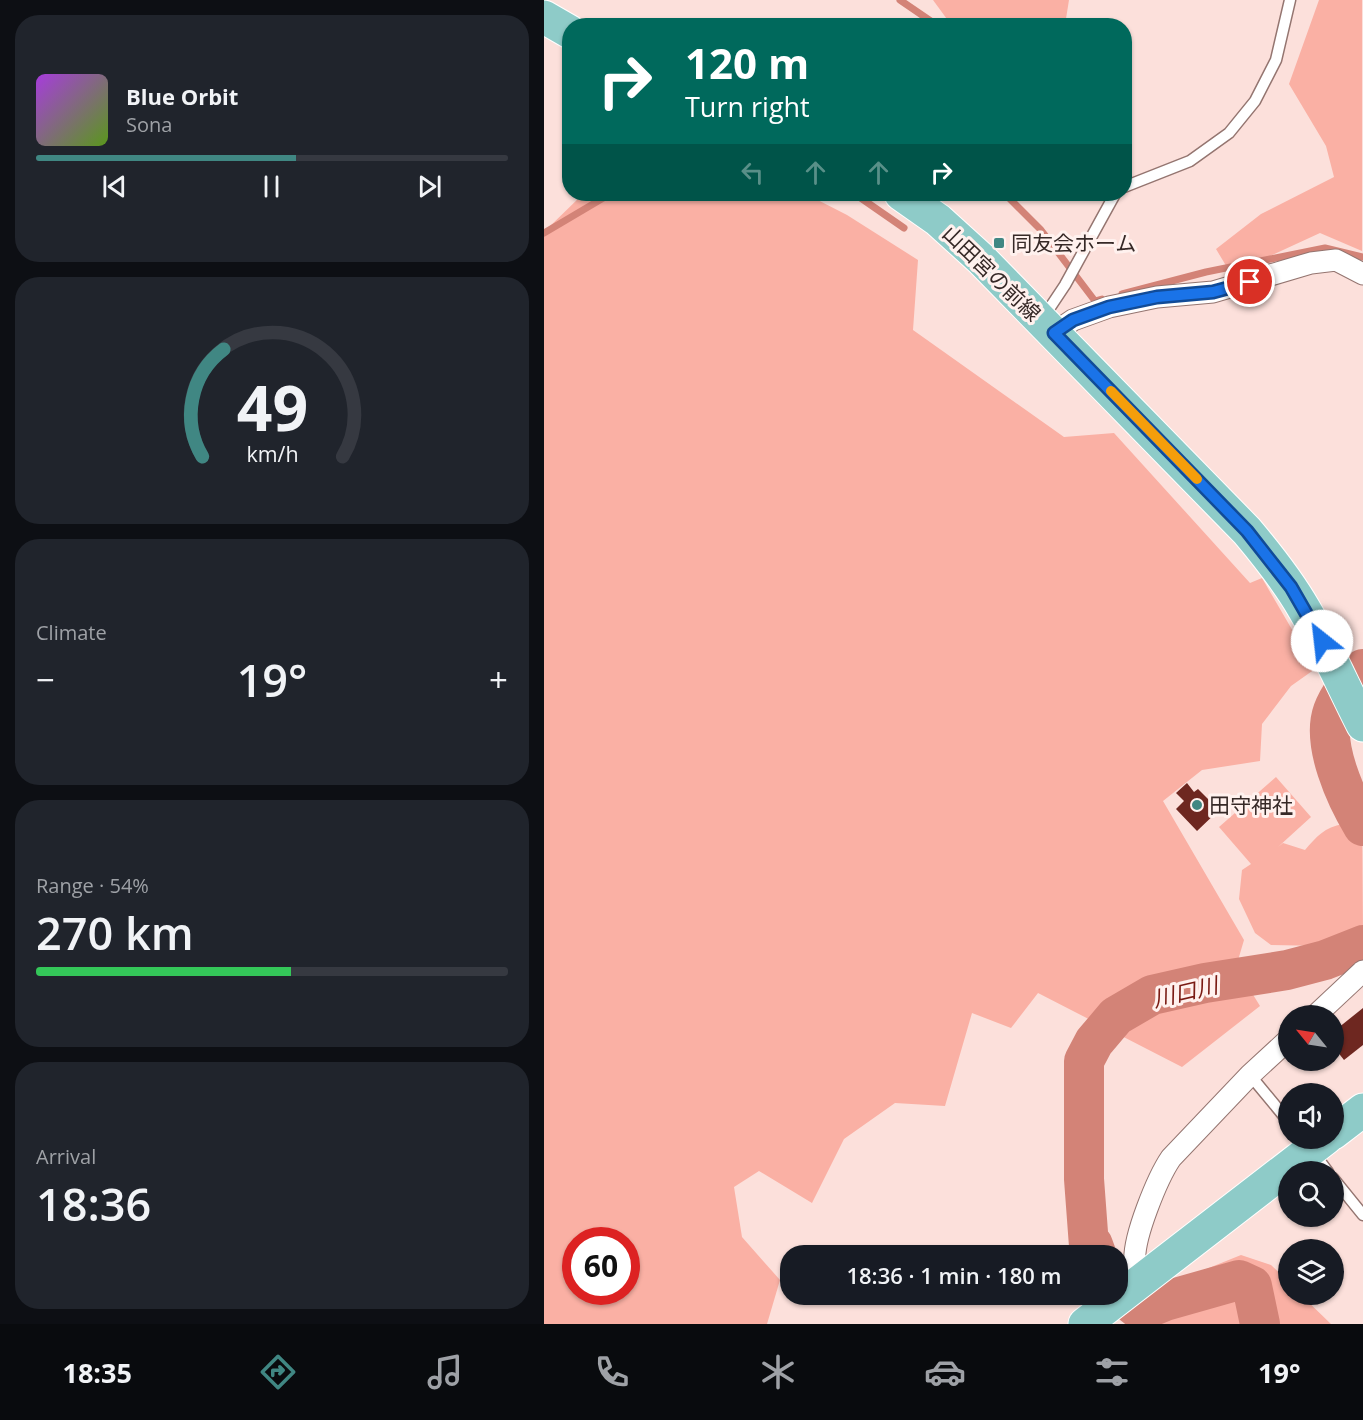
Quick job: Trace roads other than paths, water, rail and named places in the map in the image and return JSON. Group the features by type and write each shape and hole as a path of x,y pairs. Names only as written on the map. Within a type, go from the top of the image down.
{"main road":[{"path":"544,17 562,27"},
{"name":"山田宮の前線","path":"911,201 938,220 970,248 1247,531 1291,587 1330,657 1358,715"},
{"path":"1344,1126 1363,1110"},
{"path":"1093,1318 1316,1149"}],"street":[{"path":"1048,326 1109,307 1157,297 1213,292 1311,263 1336,260 1363,274"},
{"path":"1327,1005 1363,971"},
{"path":"1137,1284 1135,1263 1139,1235 1162,1171 1171,1158 1250,1075 1278,1049"}],"lane":[{"path":"1132,184 1190,161 1229,133 1255,101 1276,60 1290,0"},
{"path":"1048,326 1065,285 1111,201"},
{"path":"1250,1075 1278,1109"},
{"path":"1344,1192 1363,1215"}],"waterway":[{"path":"900,0 926,18"},
{"path":"544,233 598,201"},
{"path":"865,201 904,228"},
{"path":"1012,201 1041,230 1095,301 1102,299"},
{"path":"1122,294 1206,272 1325,248 1363,257"},
{"name":"川口川","path":"1363,669 1339,699 1330,724 1330,739 1337,770 1349,801 1363,826"},
{"name":"川口川","path":"1089,1245 1084,1179 1084,1061 1094,1042 1116,1016 1152,995 1205,983 1287,970 1325,960 1363,945"},
{"name":"川口川","path":"1128,1301 1141,1311 1165,1301 1239,1280 1252,1286 1260,1324"}],"place":[{"name":"同友会ホーム","path":"999,243"},
{"name":"田守神社","path":"1197,805"}]}
